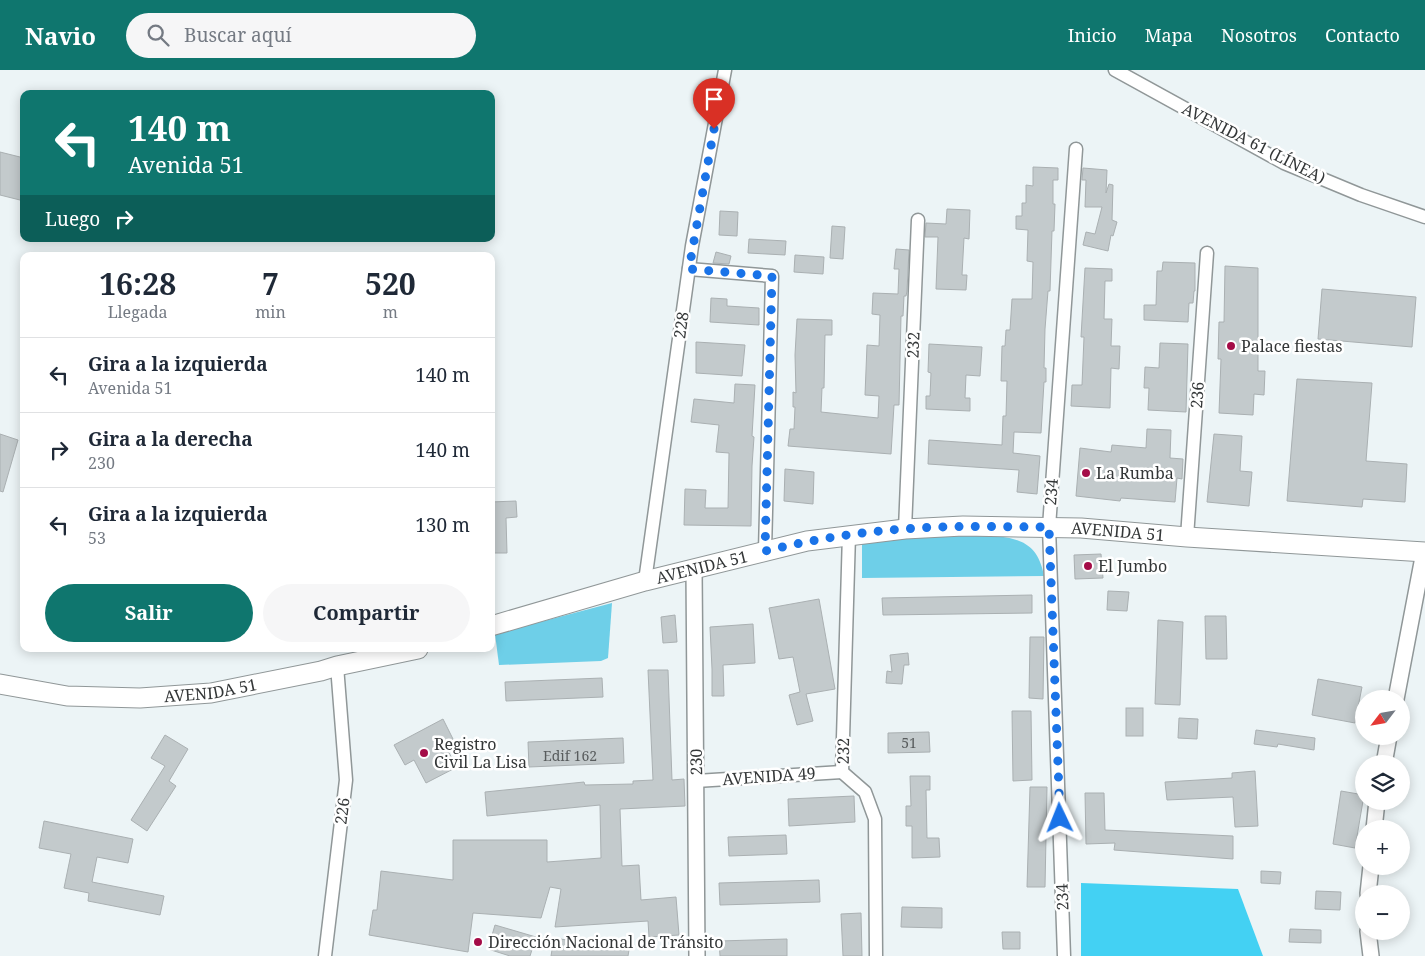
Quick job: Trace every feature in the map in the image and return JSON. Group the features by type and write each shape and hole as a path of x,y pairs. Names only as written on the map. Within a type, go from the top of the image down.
{"main road":[{"name":"AVENIDA 51","path":"495,625 645,582 807,541 849,534 905,529 963,526 1082,528 1187,537 1424,552"},
{"name":"AVENIDA 51","path":"0,684 67,696 140,698 211,693 404,652"}],"street":[{"name":"228","path":"645,582 689,269 725,70"},
{"name":"AVENIDA 61 (LÍNEA)","path":"1115,70 1284,163 1361,195 1425,217"},
{"name":"234","path":"1064,956 1049,527 1076,149"},
{"name":"232","path":"905,529 918,220"},
{"name":"236","path":"1187,537 1207,252"},
{"path":"689,269 772,276 765,551"},
{"name":"232","path":"849,534 842,772 864,792 875,819 876,956"},
{"path":"1398,690 1424,552"},
{"name":"230","path":"694,569 697,956"},
{"name":"226","path":"325,956 346,780 337,666"},
{"name":"AVENIDA 49","path":"696,781 842,772"},
{"path":"1369,940 1371,956"}],"shaded area":[{"path":"979,534 1012,539 1029,547 1041,563 1044,576 862,578 862,540"},
{"path":"612,603 608,658 601,661 499,665 495,634"},
{"path":"1081,883 1238,889 1263,956 1081,956"}],"building":[{"path":"0,152 20,157 20,200 0,195"},
{"path":"1033,167 1058,168 1058,180 1053,180 1053,204 1055,204 1054,231 1052,231 1050,291 1048,291 1045,329 1044,368 1046,368 1046,382 1044,382 1041,433 1014,432 1013,453 1040,456 1037,494 1017,492 1019,470 928,464 929,440 1002,445 1003,416 1006,416 1007,381 1001,381 1002,346 1005,346 1006,330 1010,330 1012,299 1032,299 1033,262 1027,261 1028,230 1016,229 1016,216 1022,216 1022,203 1026,203 1026,185 1033,186"},
{"path":"1083,168 1107,170 1106,193 1109,184 1113,185 1112,220 1117,222 1113,236 1111,235 1108,251 1083,245 1086,232 1095,234 1102,207 1085,207 1086,180 1082,180"},
{"path":"947,209 970,210 969,239 964,238 962,275 967,275 966,290 936,289 938,237 925,237 926,223 946,224"},
{"path":"720,211 738,212 737,236 719,235"},
{"path":"832,226 845,227 843,259 830,258"},
{"path":"749,239 786,241 785,255 748,253"},
{"path":"896,249 909,250 907,291 906,296 904,296 903,316 901,316 899,405 894,405 891,454 788,446 790,429 794,429 795,407 793,407 793,392 796,393 795,355 797,319 832,320 832,335 825,335 824,388 822,388 821,412 878,418 879,396 865,395 867,345 879,346 880,315 872,314 873,293 898,294 899,269 894,269"},
{"path":"716,252 731,256 729,264 713,263"},
{"path":"795,255 824,257 823,274 794,272"},
{"path":"1163,262 1195,263 1195,291 1193,303 1189,303 1188,322 1144,320 1144,305 1156,305 1157,271 1162,271"},
{"path":"1225,266 1258,268 1258,371 1265,371 1264,395 1254,394 1253,415 1219,413 1221,359 1218,359 1219,322 1224,322"},
{"path":"1085,268 1112,269 1112,281 1105,281 1104,319 1112,319 1111,346 1120,346 1119,369 1111,368 1110,408 1071,406 1072,385 1082,385 1084,337 1081,337"},
{"path":"1322,289 1416,297 1412,347 1318,339"},
{"path":"711,298 727,299 727,306 759,308 759,325 710,322"},
{"path":"696,342 745,345 742,376 696,373"},
{"path":"1160,343 1188,344 1186,412 1148,410 1149,388 1144,388 1145,367 1159,368"},
{"path":"929,344 982,347 980,376 966,375 965,398 970,398 970,411 926,409 926,396 930,396 931,373 928,372"},
{"path":"1297,379 1372,383 1366,461 1407,464 1405,502 1363,499 1362,507 1287,501"},
{"path":"735,384 755,385 752,436 754,437 751,526 684,525 685,489 706,490 705,508 728,508 729,453 716,452 719,425 691,422 694,399 734,403"},
{"path":"1147,429 1171,430 1170,458 1183,459 1182,479 1177,478 1175,502 1121,498 1120,501 1076,496 1080,448 1111,452 1112,445 1146,448"},
{"path":"0,434 18,440 3,492 0,491"},
{"path":"1214,434 1242,436 1240,471 1252,472 1249,506 1207,502"},
{"path":"785,469 814,472 813,504 784,501"},
{"path":"516,501 517,517 506,518 507,553 495,553 495,502"},
{"name":"El Jumbo","path":"1101,554 1103,578 1075,579 1074,555"},
{"path":"1108,591 1129,592 1127,611 1107,610"},
{"path":"1032,595 1032,613 883,615 882,598"},
{"path":"819,599 835,689 806,694 813,721 797,725 789,695 800,692 793,657 779,659 769,608"},
{"path":"675,615 677,642 663,643 661,617"},
{"path":"1205,616 1226,616 1227,659 1206,659"},
{"path":"1158,620 1183,622 1180,705 1155,704"},
{"path":"753,624 755,663 723,665 724,696 712,696 710,627"},
{"path":"1030,637 1044,637 1043,699 1029,698"},
{"path":"908,653 909,665 904,665 902,684 886,683 887,671 892,672 890,655"},
{"path":"648,670 668,670 672,780 684,779 685,806 620,809 622,866 639,865 641,900 676,897 679,935 649,937 648,921 555,927 561,889 550,887 541,918 473,913 468,952 369,935 373,910 377,910 381,871 453,880 453,840 547,840 547,862 601,858 600,805 487,816 485,792 584,782 585,785 633,784 633,781 653,780"},
{"path":"602,678 603,697 506,701 505,682"},
{"path":"1318,679 1362,687 1361,690 1355,690 1355,723 1312,715"},
{"path":"1126,708 1143,708 1143,736 1126,736"},
{"path":"1012,711 1031,711 1032,780 1013,781"},
{"path":"1179,718 1198,719 1197,739 1178,738"},
{"name":"Registro Civil La Lisa","path":"443,719 453,739 444,744 457,767 426,783 414,760 405,765 394,745"},
{"path":"1256,730 1315,738 1314,750 1278,744 1277,747 1254,744"},
{"path":"929,732 930,752 888,753 888,733"},
{"path":"165,735 188,749 169,781 176,786 147,831 131,820 165,766 151,758"},
{"path":"623,738 624,763 529,767 528,742"},
{"path":"1255,771 1258,826 1235,827 1233,797 1167,800 1165,782 1232,778 1232,773"},
{"path":"910,776 930,776 930,790 926,790 927,838 939,838 940,857 912,858 912,826 906,826 906,806 911,806"},
{"path":"1030,787 1047,787 1045,887 1027,887"},
{"path":"1341,791 1355,793 1355,810 1361,810 1360,820 1355,820 1355,848 1333,844"},
{"path":"1085,793 1104,793 1105,830 1233,836 1233,859 1114,850 1115,843 1086,844"},
{"path":"854,796 855,822 789,826 788,799"},
{"path":"44,821 133,839 128,863 97,857 92,882 164,896 160,915 88,901 89,893 64,888 71,854 39,848"},
{"path":"786,835 787,854 729,856 728,837"},
{"path":"1261,871 1281,872 1280,884 1261,883"},
{"path":"819,880 820,902 720,905 719,883"},
{"path":"1316,891 1341,892 1340,910 1315,909"},
{"path":"902,907 942,908 942,928 901,927"},
{"path":"861,913 862,956 843,956 841,914"},
{"path":"495,925 536,937 530,956 510,956 488,949"},
{"path":"1290,929 1321,930 1321,943 1289,942"},
{"path":"1002,932 1020,932 1020,949 1003,949"},
{"path":"554,938 629,950 628,956 551,956"},
{"path":"787,939 787,956 720,956 719,941"}],"place":[{"name":"Palace fiestas","path":"1231,346"},
{"name":"La Rumba","path":"1086,473"},
{"name":"El Jumbo","path":"1088,566"},
{"name":"Registro Civil La Lisa","path":"424,753"},
{"name":"Dirección Nacional de Tránsito","path":"478,942"}],"route":[{"path":"714,129 689,269 772,276 765,551 816,539 905,529 963,526 1049,527 1060,818"}]}
